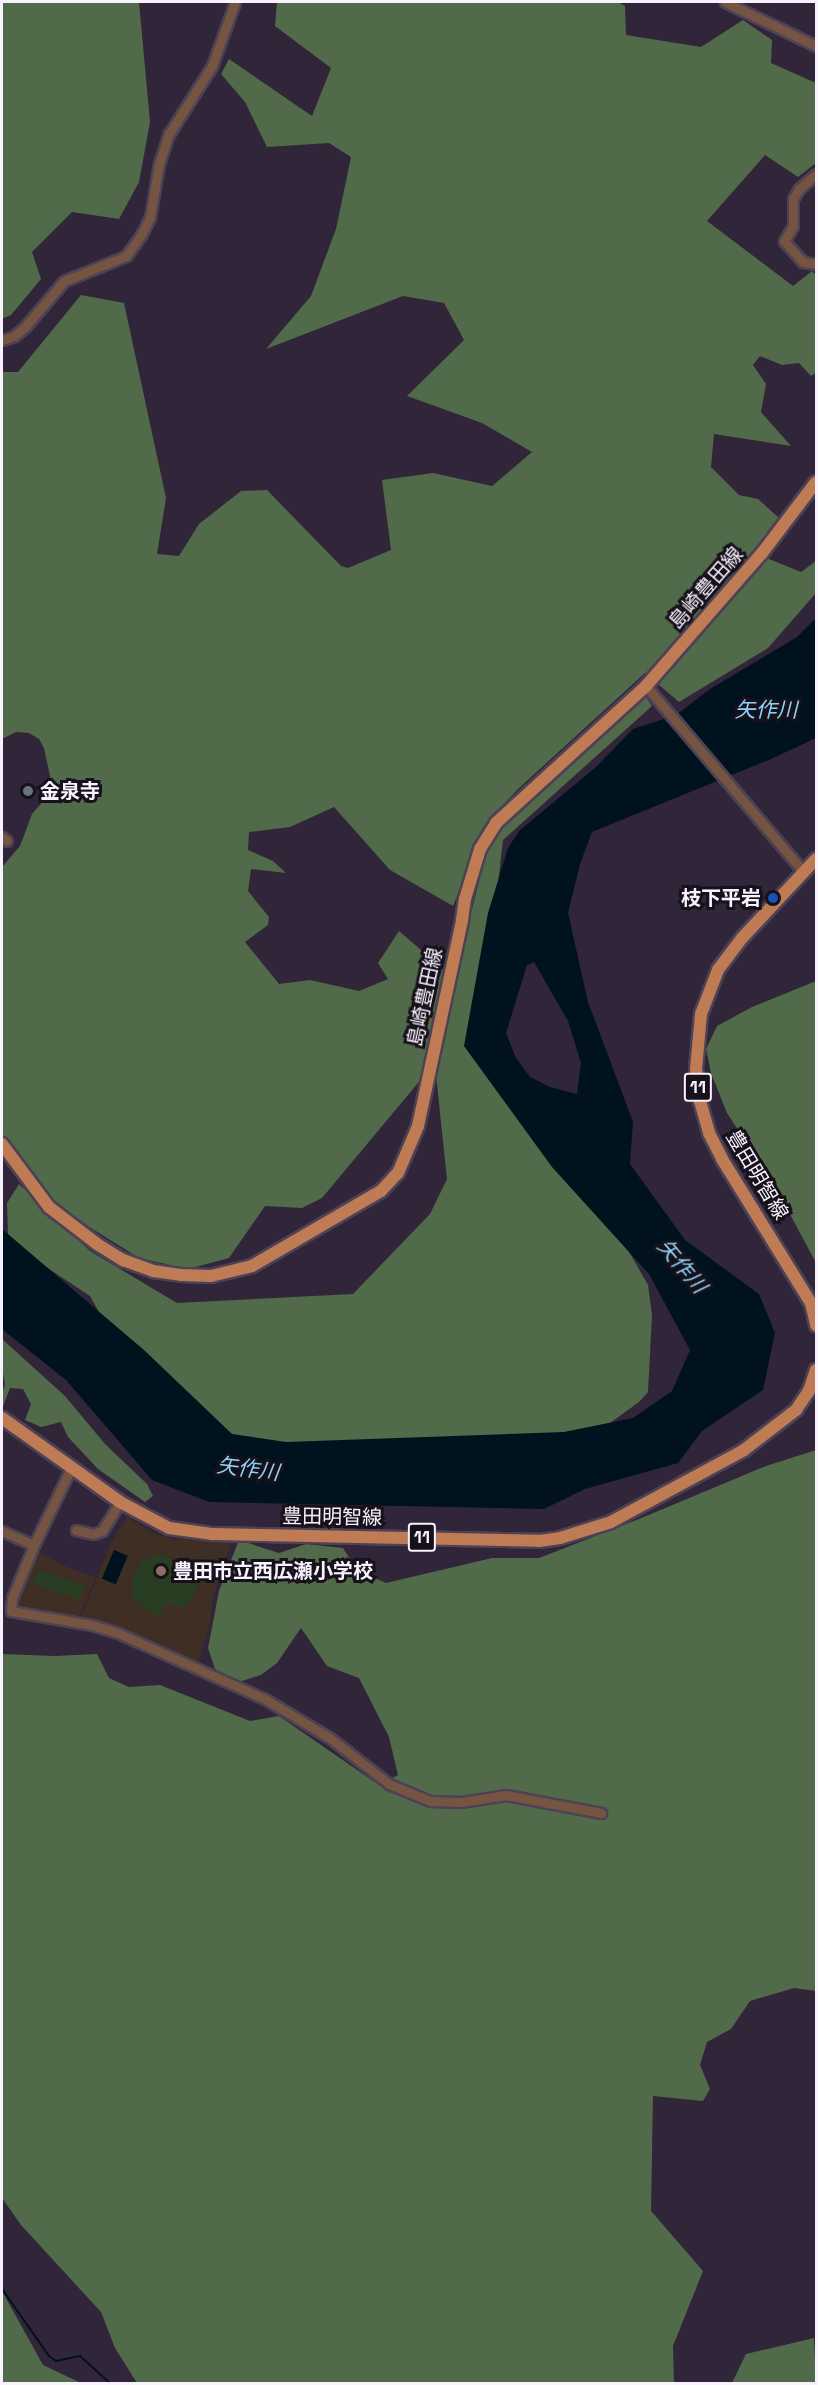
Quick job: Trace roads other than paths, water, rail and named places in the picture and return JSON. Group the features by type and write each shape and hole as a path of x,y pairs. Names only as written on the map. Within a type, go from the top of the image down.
{"main road":[{"name":"島崎豊田線","path":"2,1144 49,1208 97,1244 123,1260 153,1271 181,1275 211,1276 252,1266 381,1191 398,1173 417,1126 465,899 480,849 506,811 649,690 762,553 816,482"},
{"name":"豊田明智線","path":"816,859 742,938 718,969 701,1014 696,1069 700,1101 709,1133 722,1159 811,1303 816,1325"},
{"name":"豊田明智線","path":"2,1418 120,1502 169,1527 212,1534 520,1541 560,1538 611,1522 744,1450 796,1410 809,1391 816,1370"}],"street":[{"path":"2,340 14,336 25,327 64,280 126,256 131,251 150,217 159,164 170,134 212,66 235,2"},
{"path":"725,2 816,46"},
{"path":"816,174 799,189 793,199 793,226 784,241 803,262 816,264"},
{"path":"649,690 804,872"},
{"path":"71,1468 34,1545 12,1598 11,1611 92,1625 118,1633 266,1699 330,1738 389,1784 430,1801 461,1802 506,1795 601,1813"},
{"path":"75,1530 93,1534 102,1531 120,1502"},
{"path":"2,1531 34,1545"}],"water":[{"name":"矢作川","path":"816,618 816,738 771,759 592,832 580,864 568,913 588,1002 633,1122 630,1164 685,1240 759,1294 775,1333 763,1390 702,1431 678,1463 585,1489 544,1509 209,1502 152,1480 66,1380 2,1329 2,1229 144,1350 232,1434 286,1442 564,1432 633,1418 672,1391 690,1350 649,1274 552,1167 464,1046 488,913 508,848 519,831 596,767 633,729 676,715 710,689 797,637","holes":["534,962 568,1021 581,1063 577,1094 550,1087 530,1077 516,1058 506,1033 527,965"]},
{"path":"114,1550 128,1556 116,1584 102,1579"}],"waterway":[{"path":"2,2289 49,2356 56,2361 80,2356 111,2384"}],"place":[{"name":"金泉寺","path":"28,791"},
{"name":"枝下平岩","path":"773,898"},
{"name":"豊田市立西広瀬小学校","path":"161,1571"}]}
